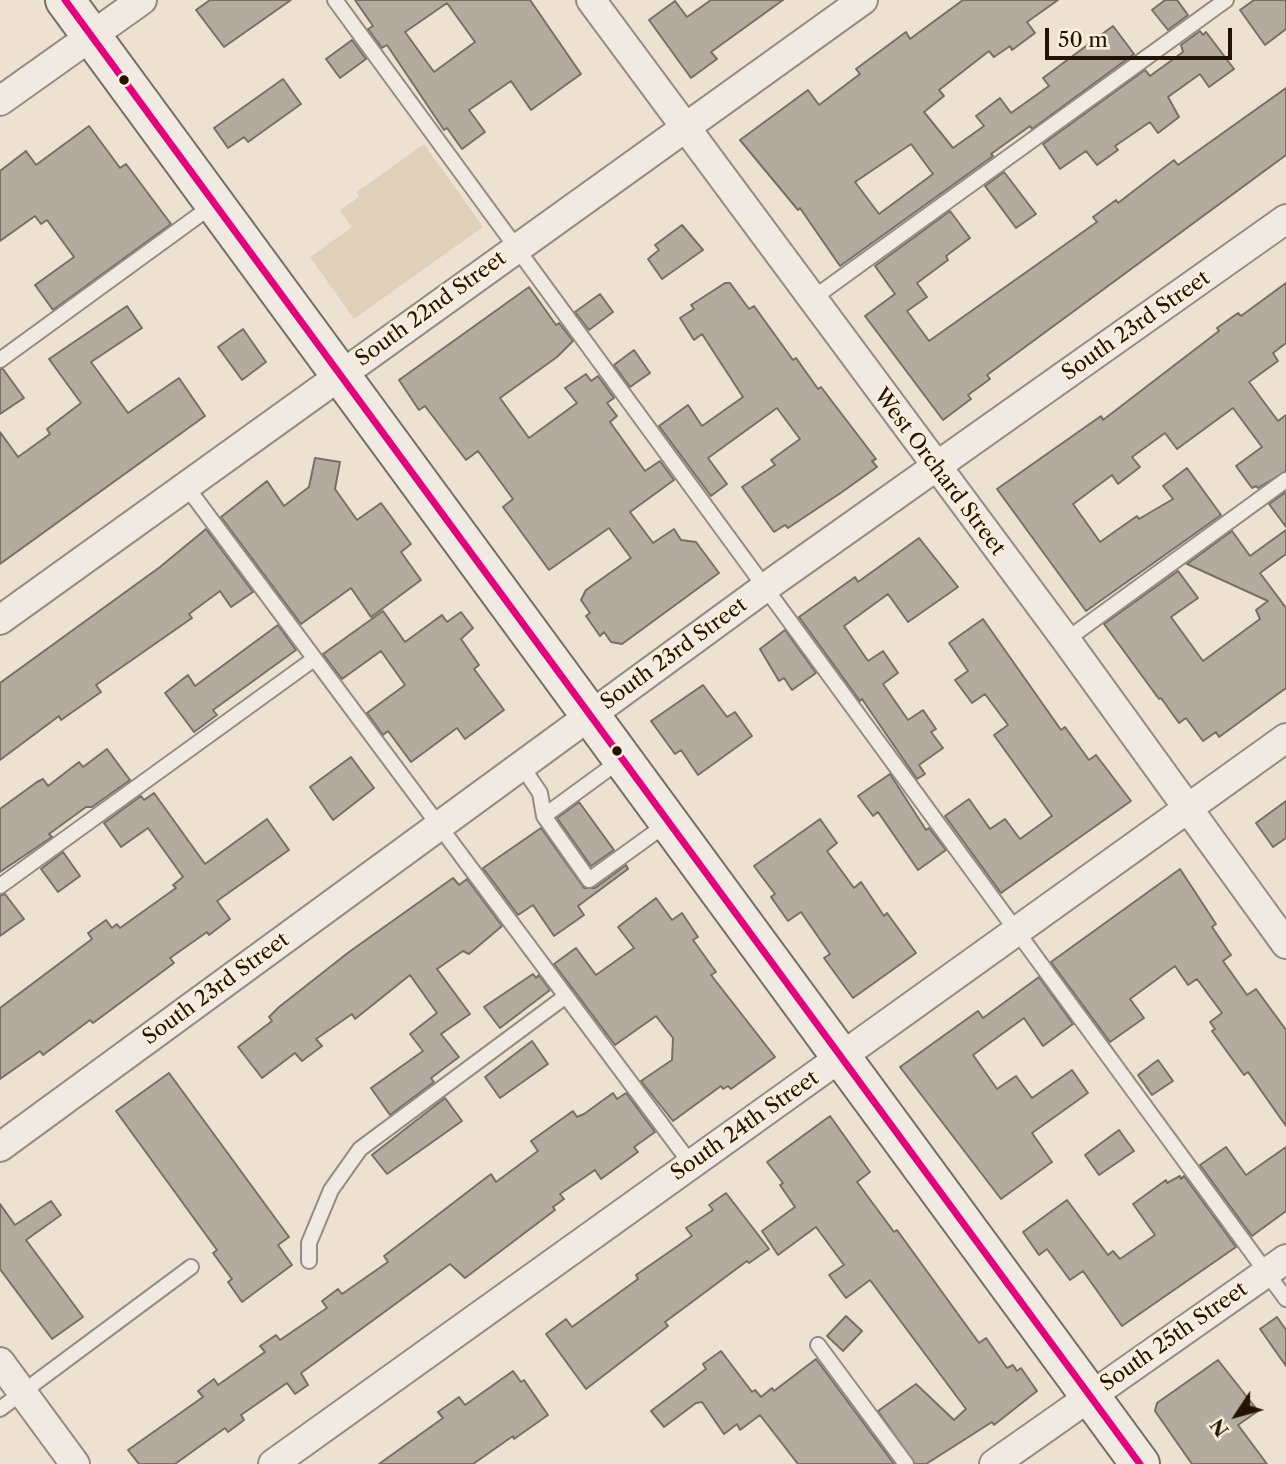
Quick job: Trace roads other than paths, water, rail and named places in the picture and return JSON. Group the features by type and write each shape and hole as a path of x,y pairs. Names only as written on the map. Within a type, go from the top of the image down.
{"main road":[{"path":"65,0 1140,1464"}],"street":[{"path":"0,101 142,0"},
{"name":"West Orchard Street","path":"592,0 936,469 1066,640 1286,944"},
{"name":"South 22nd Street","path":"0,621 516,247 863,0"},
{"name":"South 23rd Street","path":"0,1147 763,589 1286,219"},
{"name":"South 24th Street","path":"273,1464 1286,738"},
{"name":"South 25th Street","path":"994,1464 1277,1266"},
{"path":"0,1362 75,1464"}],"lane":[{"path":"335,0 763,589 1016,931 1277,1266 1286,1299"},
{"path":"812,299 1226,0"},
{"path":"0,360 214,204"},
{"path":"1066,640 1286,480"},
{"path":"186,486 691,1164"},
{"path":"0,886 314,659"},
{"path":"544,816 622,759"},
{"path":"521,765 540,793 544,816 589,880 669,822"},
{"path":"309,1261 309,1243 331,1190 360,1149 566,996"},
{"path":"0,1409 191,1267"},
{"path":"818,1345 906,1464"}]}
